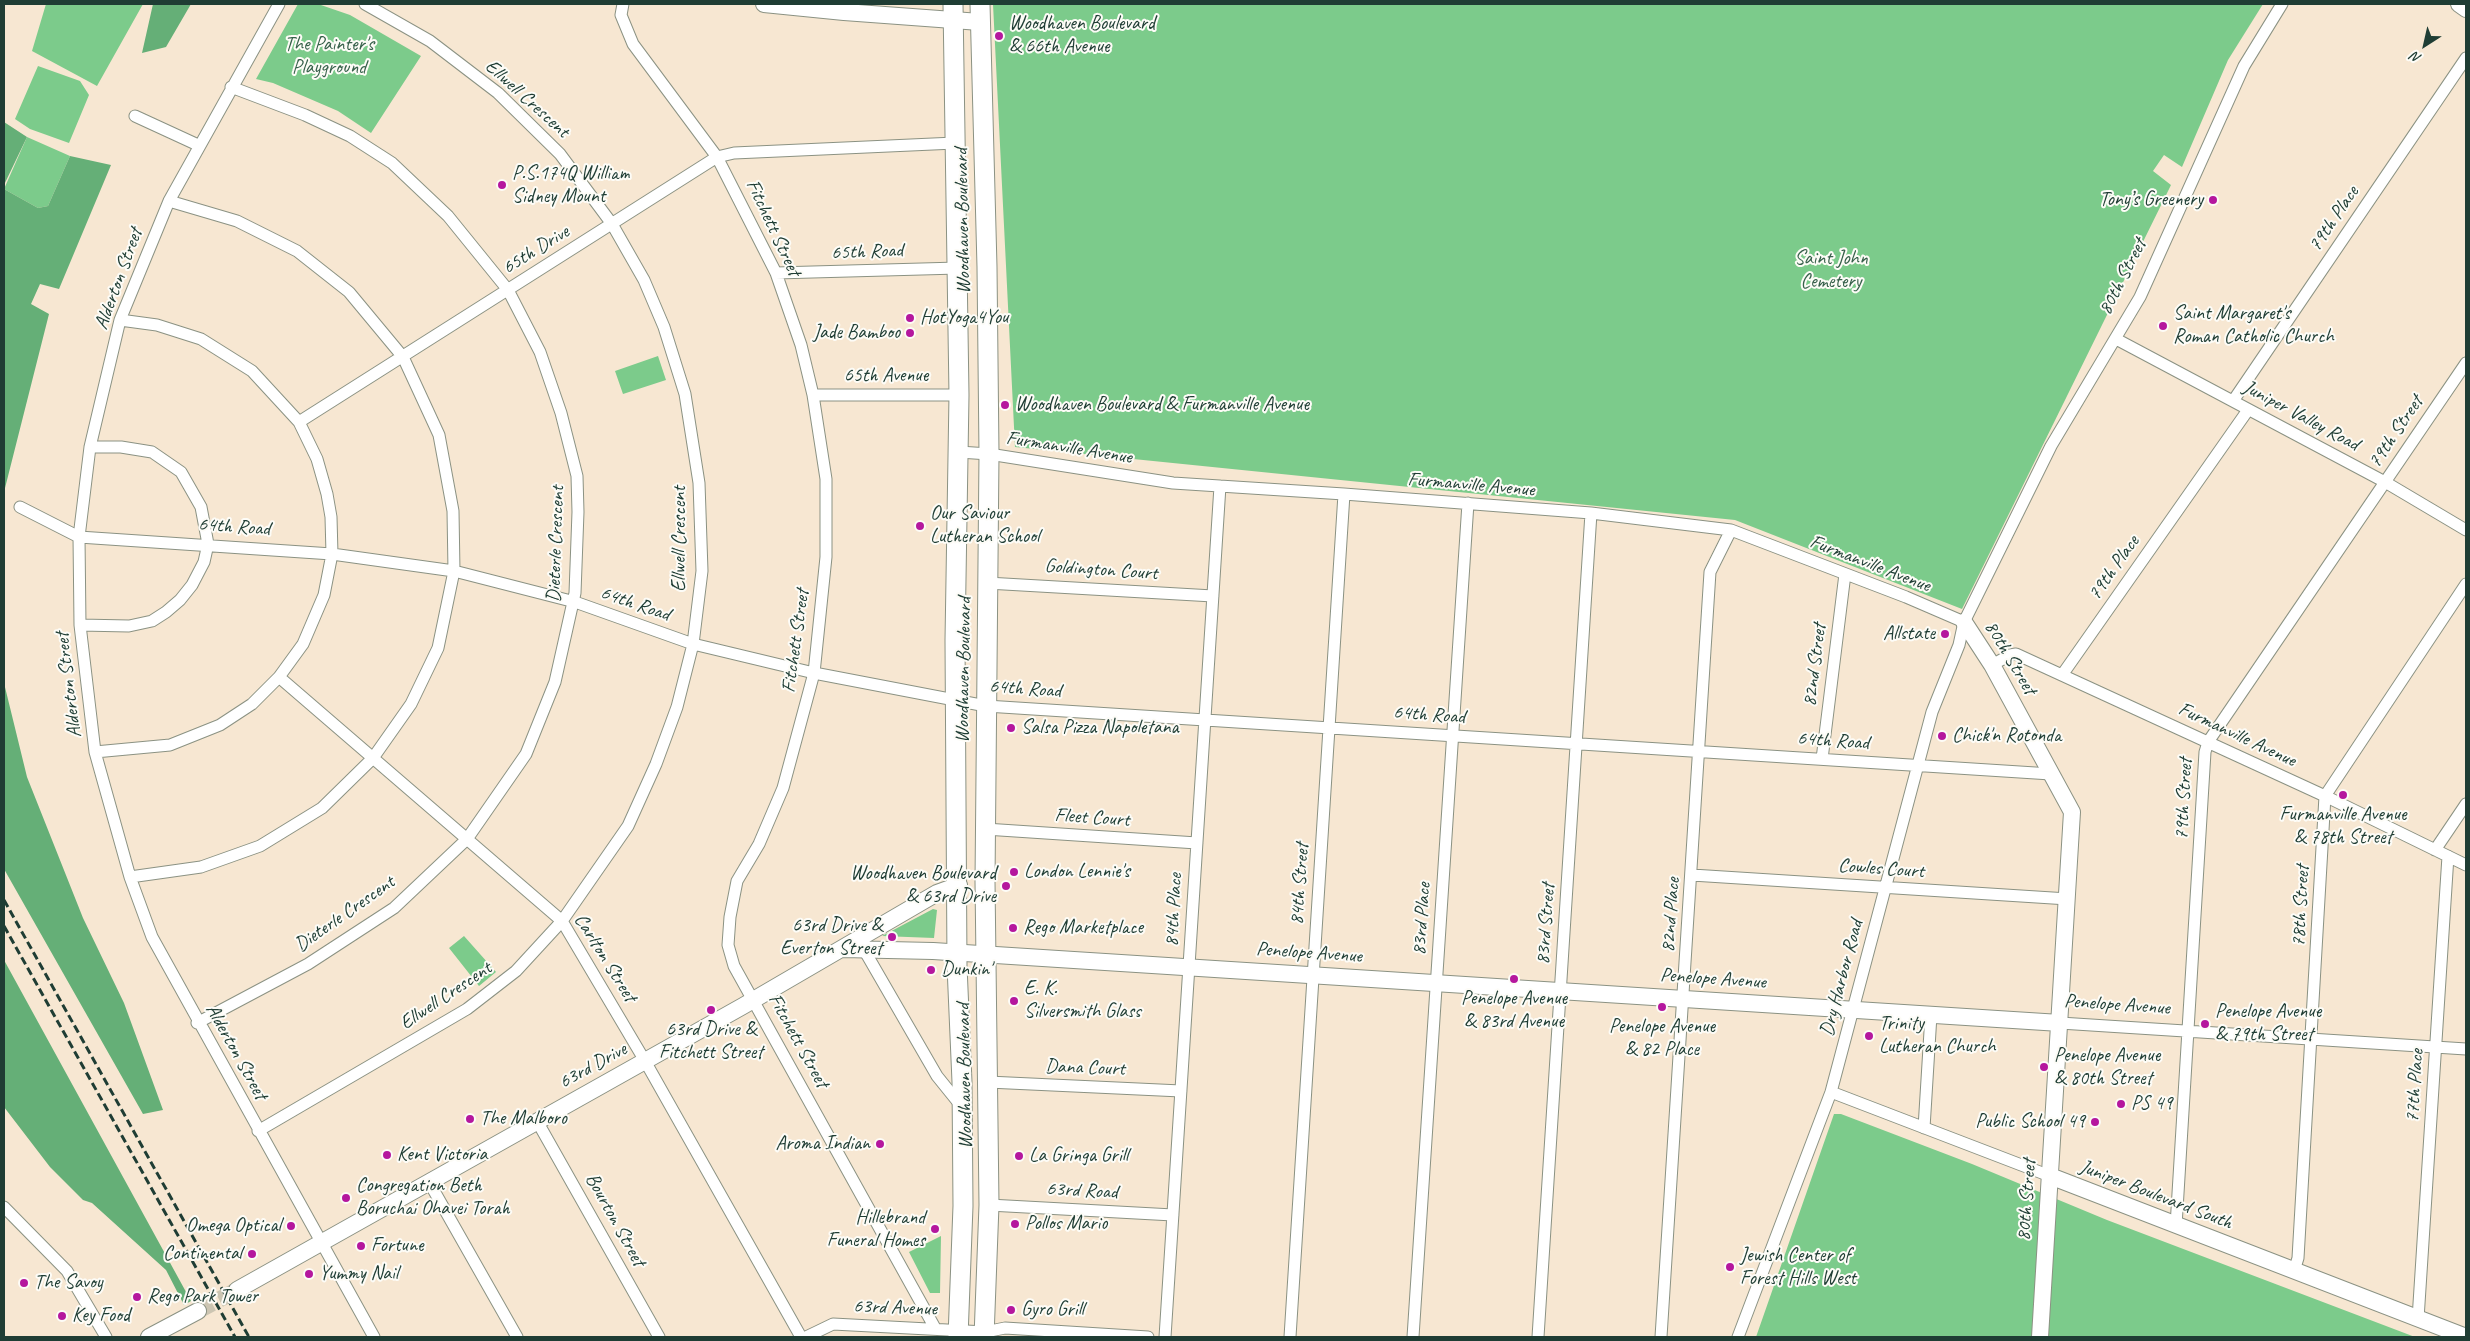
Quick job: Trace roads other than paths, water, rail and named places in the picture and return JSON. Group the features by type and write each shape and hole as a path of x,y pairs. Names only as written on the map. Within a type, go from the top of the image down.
{"main road":[{"name":"Woodhaven Boulevard","path":"954,12 959,395 956,701 957,953 963,1206 958,1333"},
{"name":"Woodhaven Boulevard","path":"980,13 987,267 988,454 985,829 990,1335"}],"street":[{"name":"Alderton Street","path":"279,4 198,145 169,202 120,320 90,447 79,537 80,625 95,752 130,877 152,937 374,1337"},
{"name":"Ellwell Crescent","path":"258,1131 467,1009 516,971 562,921 628,826 656,764 674,716 693,644 702,571 700,493 685,394 664,328 644,280 612,224 560,154 498,93 430,41 364,4"},
{"name":"Fitchett Street","path":"623,4 621,15 633,44 717,157 776,273 801,345 813,395 826,479 826,557 814,673 783,788 759,844 738,881 730,917 728,945 734,966 935,1328"},
{"path":"764,4 980,13"},
{"name":"80th Street","path":"2040,1337 2072,812 1992,665 1964,622 2051,446 2140,297 2244,66 2282,4"},
{"path":"2459,4 2466,8"},
{"name":"79th Place","path":"2233,401 2466,58"},
{"name":"Dieterle Crescent","path":"198,1022 308,964 394,908 467,839 526,754 555,682 575,602 578,512 577,476 561,413 540,352 508,290 448,216 392,164 350,136 305,115 231,87"},
{"path":"135,116 198,145"},
{"name":"65th Drive","path":"299,422 717,157 734,153 955,143"},
{"path":"130,877 201,867 260,846 322,808 373,758 411,704 438,648 454,571 453,512 439,435 403,357 349,292 297,252 238,221 169,202"},
{"name":"65th Road","path":"776,273 958,268"},
{"path":"95,752 170,745 220,725 252,704 279,677 304,644 324,594 332,554 331,517 327,494 317,459 299,422 252,371 201,339 156,325 120,320"},
{"name":"Juniper Valley Road","path":"2116,339 2385,482 2466,530"},
{"name":"79th Street","path":"2176,1226 2205,752 2208,742 2466,363"},
{"name":"65th Avenue","path":"813,395 959,395"},
{"name":"79th Place","path":"2062,675 2248,410"},
{"path":"80,625 129,626 152,621 159,617 180,600 192,585 204,562 208,544 201,507 181,472 152,452 121,447 90,447"},
{"name":"Furmanville Avenue","path":"959,452 988,454 1173,483 1591,513 1731,530 1942,611 1964,622"},
{"name":"84th Place","path":"1165,1337 1220,486"},
{"name":"84th Street","path":"1290,1337 1344,494"},
{"name":"83rd Place","path":"1413,1337 1468,503"},
{"name":"64th Road","path":"20,507 79,537 208,544 332,554 454,571 575,602 693,644 814,673 986,706 2052,774"},
{"name":"83rd Street","path":"1538,1337 1591,513"},
{"name":"82nd Place","path":"1662,1337 1710,572 1731,530"},
{"name":"82nd Street","path":"1822,759 1845,574"},
{"name":"Goldington Court","path":"987,583 1213,596"},
{"path":"2326,796 2466,584"},
{"name":"Dry Harbor Road","path":"1738,1337 1831,1092 1932,712 1959,645 1964,622"},
{"name":"Furmanville Avenue","path":"1992,665 2010,655 2016,654 2326,796 2466,864"},
{"name":"Carlton Street","path":"279,677 562,921 645,1060 801,1337"},
{"name":"78th Street","path":"2294,1271 2298,1258 2326,796"},
{"path":"2435,850 2466,804"},
{"name":"Fleet Court","path":"985,829 1197,843"},
{"name":"77th Place","path":"2418,1319 2448,856"},
{"name":"Cowles Court","path":"1692,875 2068,899"},
{"path":"843,949 938,893 958,885"},
{"path":"863,948 937,1076 962,1107"},
{"name":"63rd Drive","path":"237,1290 843,949 863,948 957,953"},
{"name":"Penelope Avenue","path":"957,953 2466,1049"},
{"path":"1924,1128 1931,1015"},
{"name":"Dana Court","path":"988,1082 1181,1091"},
{"name":"Juniper Boulevard South","path":"1831,1092 2466,1337"},
{"name":"Bourton Street","path":"538,1121 659,1337"},
{"path":"429,1182 517,1337"},
{"name":"63rd Road","path":"989,1205 1173,1215"},
{"path":"4,1207 67,1271 106,1337"},
{"path":"149,1337 198,1311"},
{"name":"63rd Avenue","path":"806,1337 833,1324 935,1328 958,1333 990,1335 1005,1328 1148,1337"}],"tunnel":[{"path":"198,1311 237,1290"}],"railway":[{"path":"4,900 249,1337"},
{"path":"4,926 235,1337"}],"place":[{"name":"Woodhaven Boulevard & 66th Avenue","path":"999,36"},
{"name":"P.S.174Q William Sidney Mount","path":"502,185"},
{"name":"Tony’s Greenery","path":"2213,200"},
{"name":"HotYoga4You","path":"910,318"},
{"name":"Saint Margaret's Roman Catholic Church","path":"2163,326"},
{"name":"Jade Bamboo","path":"910,333"},
{"name":"Woodhaven Boulevard & Furmanville Avenue","path":"1005,405"},
{"name":"Our Saviour Lutheran School","path":"920,526"},
{"name":"Allstate","path":"1945,634"},
{"name":"Salsa Pizza Napoletana","path":"1011,728"},
{"name":"Chick'n Rotonda","path":"1942,736"},
{"name":"Furmanville Avenue & 78th Street","path":"2343,795"},
{"name":"London Lennie's","path":"1014,872"},
{"name":"Woodhaven Boulevard & 63rd Drive","path":"1006,886"},
{"name":"Rego Marketplace","path":"1013,928"},
{"name":"63rd Drive & Everton Street","path":"892,937"},
{"name":"Dunkin'","path":"931,970"},
{"name":"Penelope Avenue & 83rd Avenue","path":"1514,979"},
{"name":"E. K. Silversmith Glass","path":"1014,1001"},
{"name":"Penelope Avenue & 82 Place","path":"1662,1007"},
{"name":"63rd Drive & Fitchett Street","path":"711,1010"},
{"name":"Penelope Avenue & 79th Street","path":"2205,1024"},
{"name":"Trinity Lutheran Church","path":"1869,1036"},
{"name":"Penelope Avenue & 80th Street","path":"2044,1067"},
{"name":"PS 49","path":"2121,1104"},
{"name":"The Malboro","path":"470,1119"},
{"name":"Public School 49","path":"2095,1122"},
{"name":"Aroma Indian","path":"880,1144"},
{"name":"Kent Victoria","path":"387,1155"},
{"name":"La Gringa Grill","path":"1019,1156"},
{"name":"Congregation Beth Boruchai Ohavei Torah","path":"346,1198"},
{"name":"Pollos Mario","path":"1015,1224"},
{"name":"Omega Optical","path":"291,1226"},
{"name":"Hillebrand Funeral Homes","path":"935,1229"},
{"name":"Fortune","path":"361,1246"},
{"name":"Continental","path":"252,1254"},
{"name":"Jewish Center of Forest Hills West","path":"1730,1267"},
{"name":"Yummy Nail","path":"309,1274"},
{"name":"The Savoy","path":"24,1283"},
{"name":"Rego Park Tower","path":"137,1297"},
{"name":"Gyro Grill","path":"1011,1310"},
{"name":"Key Food","path":"62,1316"}],"park label":[{"name":"The Painter's Playground","path":"329,56"},
{"name":"Saint John Cemetery","path":"1831,270"}]}
